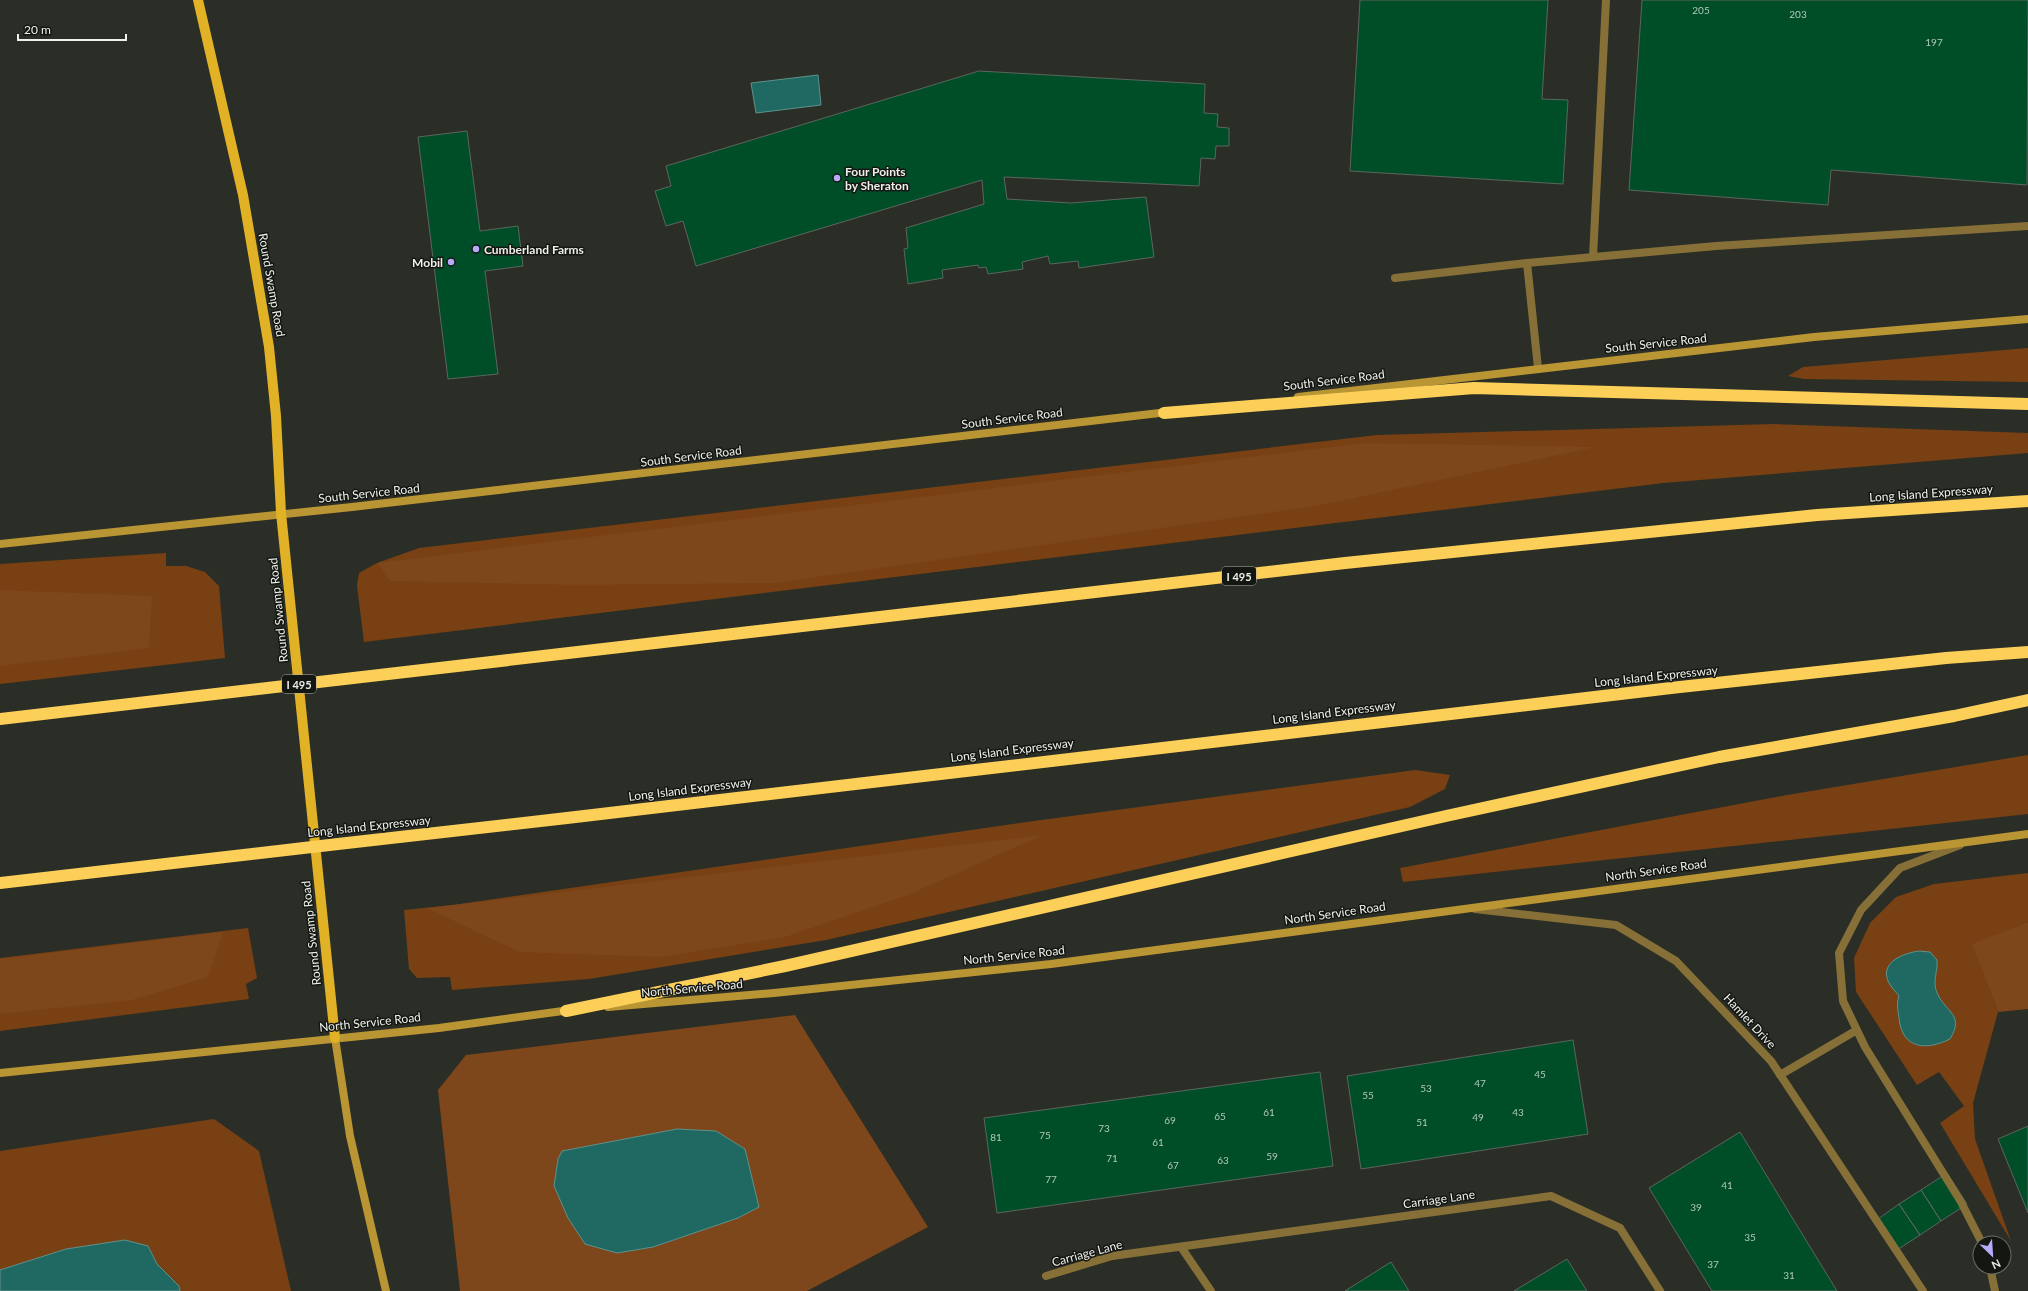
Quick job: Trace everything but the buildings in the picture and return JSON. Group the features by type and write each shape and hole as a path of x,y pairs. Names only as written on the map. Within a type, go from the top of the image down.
{"highway":[{"path":"1164,413 1474,388 2028,404"},
{"name":"Long Island Expressway","path":"0,719 1345,563 1817,515 2028,501"},
{"name":"Long Island Expressway","path":"0,883 164,863 463,830 1366,722 1832,670 1946,658 2028,652"},
{"path":"566,1011 785,966 1446,816 1719,757 1954,716 2028,700"}],"main road":[{"name":"Round Swamp Road","path":"198,0 243,195 264,312 276,416 281,513 335,1038 350,1136 386,1291"},
{"name":"South Service Road","path":"0,544 281,513 352,507 1814,337 2028,319"},
{"name":"North Service Road","path":"0,1073 439,1028 566,1011 774,993 1051,964 1972,840 2028,834"}],"street":[{"path":"1593,257 1606,0"},
{"path":"1395,278 1527,263 1724,246 2028,226"},
{"path":"1527,263 1538,368"},
{"path":"1972,840 1900,868 1861,910 1839,953 1843,1001 1864,1047 1960,1202 1978,1235"},
{"name":"Hamlet Drive","path":"1462,908 1616,925 1676,961 1771,1061 1923,1291"},
{"path":"1780,1075 1857,1030"},
{"name":"Carriage Lane","path":"1046,1276 1112,1256 1551,1196 1620,1228 1660,1291"},
{"path":"1181,1247 1211,1291"},
{"path":"1992,1275 1995,1291"}],"shaded area":[{"path":"2028,348 2028,382 1804,379 1788,376 1803,367"},
{"path":"1774,424 2028,433 2028,453 1663,483 364,642 357,586 359,573 377,563 419,548 1377,435"},
{"path":"1365,443 1596,447 1316,506 775,583 574,585 390,581 377,563"},
{"path":"166,553 166,566 186,566 205,572 219,586 225,658 0,684 0,564"},
{"path":"0,590 152,596 149,648 0,666"},
{"path":"2028,755 2028,814 1403,882 1400,868 1787,795"},
{"path":"1415,770 1450,775 1445,789 1410,807 826,940 589,979 452,990 450,977 417,978 409,969 404,910 453,905 1034,821"},
{"path":"1043,835 908,895 785,937 661,957 519,952 427,908"},
{"path":"2028,873 2028,922 1973,945 1998,1012 1973,1103 1975,1139 2009,1235 2007,1235 1940,1123 1964,1106 1939,1072 1917,1085 1856,992 1854,958 1870,923 1896,897 1934,884"},
{"path":"2028,922 2028,1009 1998,1012 1972,944"},
{"path":"248,928 257,978 246,984 249,999 0,1031 0,958"},
{"path":"223,932 208,977 132,1000 0,1014 0,959"},
{"path":"795,1015 928,1227 807,1291 460,1291 438,1090 466,1055","holes":["677,1129 716,1131 745,1149 758,1207 738,1218 653,1247 562,1151"]},
{"path":"214,1119 259,1151 291,1291 180,1291 179,1286 157,1264 148,1246 66,1249 0,1270 0,1151"}],"water":[{"path":"818,75 821,105 756,113 751,83"},
{"path":"1919,951 1930,952 1937,960 1935,983 1936,990 1943,1003 1952,1013 1956,1023 1950,1039 1941,1043 1924,1046 1917,1045 1905,1036 1901,1028 1897,1005 1899,996 1889,983 1886,974 1891,963 1895,959"},
{"path":"677,1129 716,1131 745,1149 759,1207 738,1218 653,1247 617,1253 585,1244 568,1218 554,1186 558,1159 562,1151"},
{"path":"125,1240 148,1246 157,1264 179,1286 180,1291 0,1291 0,1270 66,1249"}],"place":[{"name":"Four Points by Sheraton","path":"837,178"},
{"name":"Cumberland Farms","path":"476,249"},
{"name":"Mobil","path":"451,262"}]}
